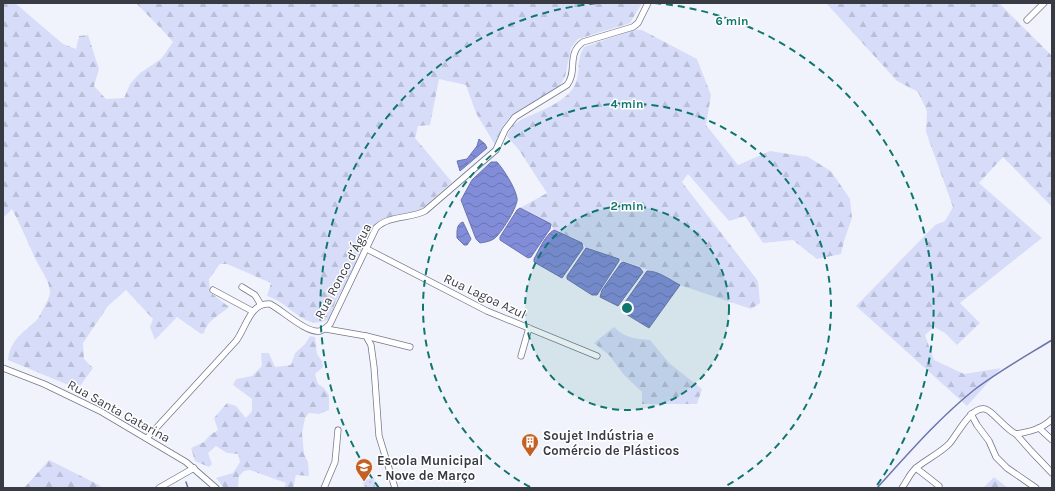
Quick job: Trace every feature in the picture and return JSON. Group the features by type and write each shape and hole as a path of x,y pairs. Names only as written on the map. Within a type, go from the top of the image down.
{"street":[{"name":"Rua Ronco d’Água","path":"261,305 266,304 274,306 313,331 326,329 330,324 376,228 386,221 419,214 425,211 496,150 506,130 515,118 567,85 571,78 574,53 579,45 583,42 633,27 638,23 648,3"},
{"path":"1027,20 1044,3"},
{"name":"Rua Lagoa Azul","path":"366,249 457,297 487,311 597,356"},
{"path":"147,438 236,341 244,329 252,311 261,305 255,295 242,287"},
{"path":"213,290 252,311"},
{"path":"521,356 529,328"},
{"path":"326,329 366,336 410,347"},
{"path":"366,336 371,345 373,360 378,436 395,488"},
{"name":"Rua Santa Catarina","path":"3,368 44,384 100,411 147,438 194,468 216,488"},
{"path":"902,488 916,468 948,444 972,414 981,409 990,411 1004,427 1016,434 1052,473"},
{"path":"972,414 977,425 989,441 996,458 1036,488"},
{"path":"1016,434 1039,428 1052,419"},
{"path":"1039,428 1052,440"},
{"path":"324,488 335,462 338,430"},
{"path":"159,488 194,468"},
{"path":"916,468 939,486"}],"green space":[{"path":"3,3 15,3 63,44 76,49 79,36 88,35 99,69 94,86 106,99 124,98 130,84 140,73 161,59 173,42 136,3 642,3 630,23 578,39 571,48 565,77 559,87 510,117 502,127 495,145 476,113 466,85 439,79 430,125 418,126 415,138 452,182 419,211 384,219 373,227 347,282 335,303 330,319 316,323 306,320 273,298 267,296 271,283 227,264 220,264 209,279 210,292 229,307 211,321 204,333 201,334 177,317 155,340 150,327 153,319 126,290 108,306 83,343 84,359 93,368 78,389 8,360 9,353 14,342 36,321 44,308 50,294 50,289 49,284 12,209 3,218"},
{"path":"826,3 999,3 1052,56 1052,207 1003,157 979,183 1042,238 960,303 980,323 957,345 945,333 934,327 925,335 934,360 964,374 1001,368 967,406 856,306 935,225 945,221 953,207 926,132 927,111 918,92 897,81"},
{"path":"634,30 642,30 697,59 711,95 706,125 738,165 770,151 808,157 831,171 850,199 852,218 841,254 817,259 793,240 763,243 745,216 729,221 688,174 682,182 758,281 760,303 751,309 680,285 651,271 586,248 582,243 554,230 550,224 520,208 547,193 519,150 507,136 513,125 552,106 573,89 578,73 580,56 584,47"},
{"path":"614,327 622,334 630,337 650,340 669,363 702,389 697,404 642,404 642,392 624,375 609,355 594,343"},
{"path":"310,336 315,337 317,354 322,361 323,367 315,374 318,384 324,388 329,395 329,410 319,414 309,413 305,418 302,433 304,454 308,462 309,476 296,475 293,488 284,488 286,483 250,470 244,471 239,476 238,487 224,488 216,478 233,473 240,462 238,454 227,453 216,446 208,453 212,464 209,467 195,461 191,448 204,442 210,435 218,430 214,418 227,403 236,406 246,418 252,411 252,399 233,385 236,379 252,376 262,366 261,353 269,353 275,367 291,365 295,353 305,344"},
{"path":"49,460 99,485 102,488 24,488"},
{"path":"994,477 1008,488 983,488"},
{"path":"374,478 376,488 364,488 363,480"}],"water":[{"path":"479,139 487,148 460,171 457,161 467,159 477,146"},
{"path":"491,162 497,162 506,174 512,184 517,201 510,218 497,236 487,242 480,243 476,239 461,200 472,180"},
{"path":"520,208 551,224 550,229 531,257 528,258 500,240 500,237 517,210"},
{"path":"463,222 471,239 467,245 464,245 457,238 458,226"},
{"path":"554,230 582,243 583,248 562,278 534,262 542,243"},
{"path":"586,248 619,259 597,295 592,295 567,279 567,276"},
{"path":"623,262 640,268 643,272 618,306 600,297 602,290"},
{"path":"647,271 660,274 680,285 649,328 621,311 621,308"}],"waterway":[{"path":"877,488 948,412 974,390 993,376 1052,340"},
{"path":"186,482 188,488"}],"place":[{"name":"Soujet Indústria e Comércio de Plásticos","path":"530,457"},
{"name":"Escola Municipal - Nove de Março","path":"364,482"}]}
